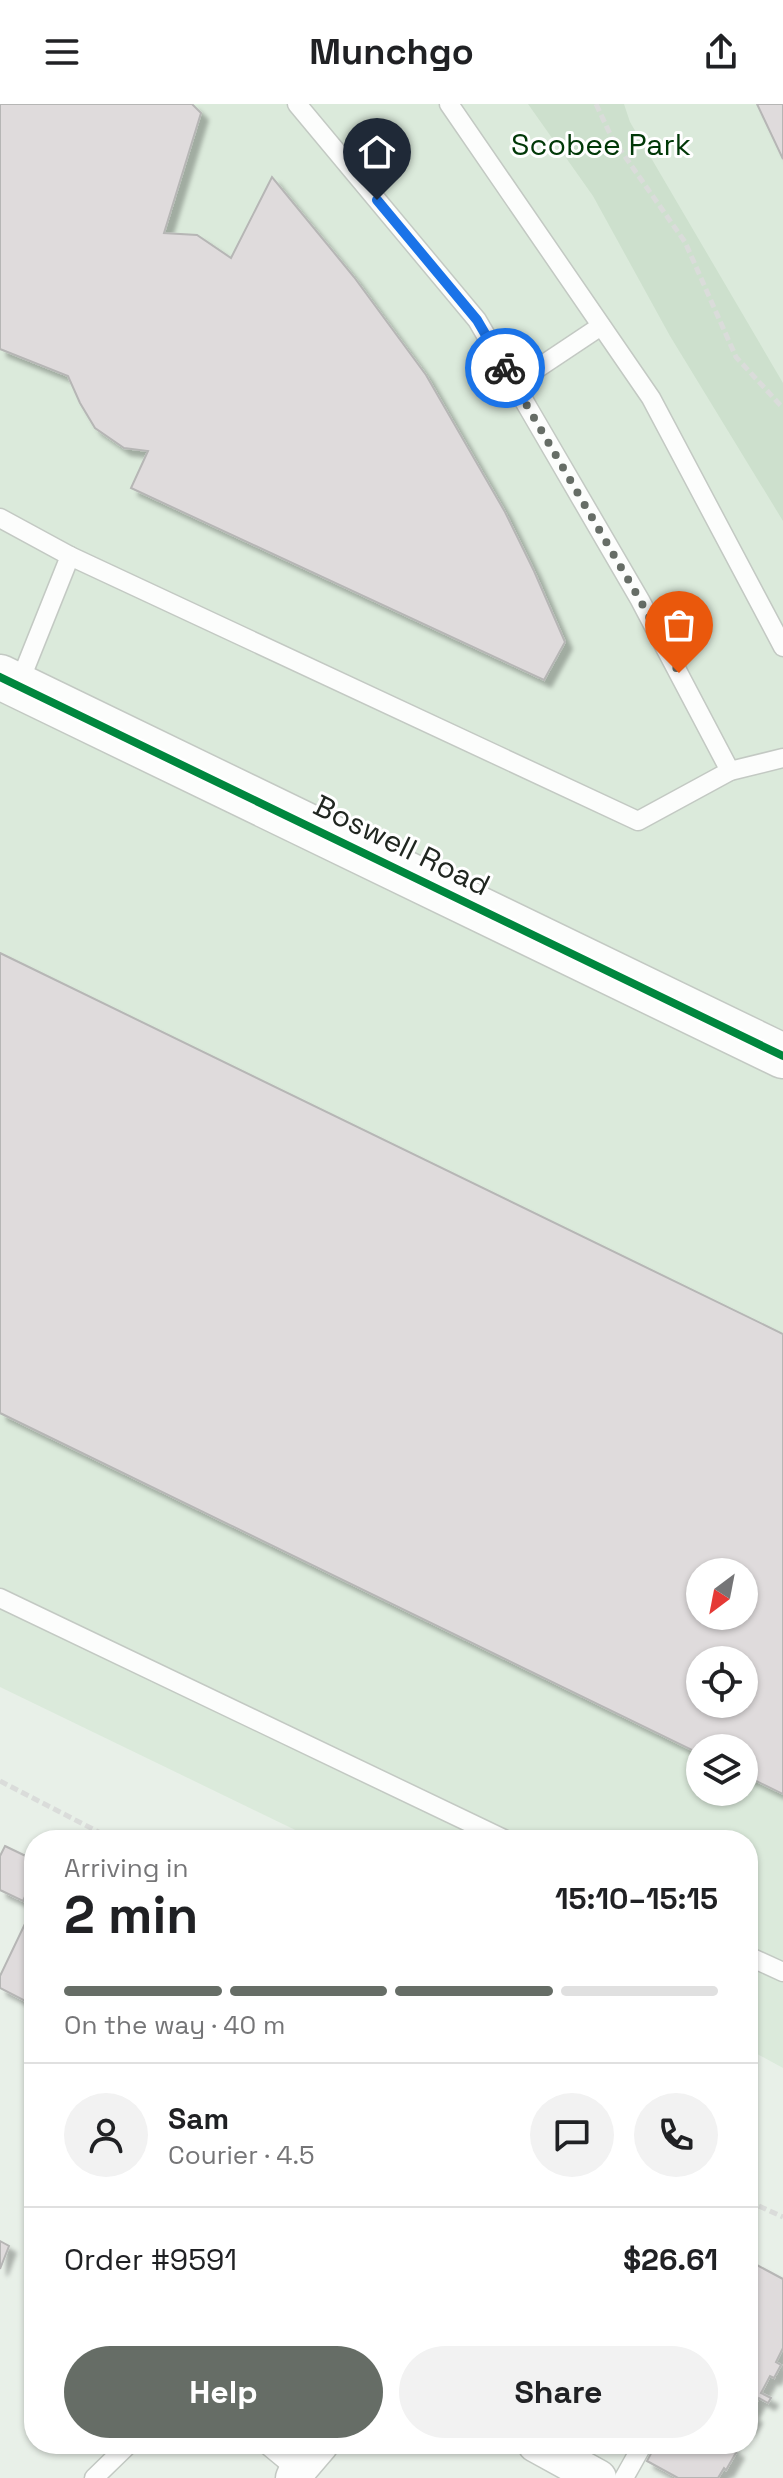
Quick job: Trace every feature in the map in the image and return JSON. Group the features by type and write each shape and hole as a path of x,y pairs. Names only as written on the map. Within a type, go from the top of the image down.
{"street":[{"name":"Boswell Road","path":"9,682 783,1056"},
{"path":"300,2476 314,2454"},
{"path":"554,2454 598,2478"}],"lane":[{"path":"297,104 477,320 640,600 730,771"},
{"path":"449,104 651,398 783,647"},
{"path":"514,384 601,326"},
{"path":"0,518 70,556 638,821 730,771 783,758"},
{"path":"9,682 70,556"},
{"path":"0,1598 485,1830"},
{"path":"758,1961 783,1972"},
{"path":"94,2478 119,2454"},
{"path":"277,2454 300,2476"},
{"path":"624,2478 637,2454"}],"path":[{"path":"596,104 612,138 685,242 736,357 783,408"},
{"path":"0,1781 95,1830"},
{"path":"758,2206 783,2217"}],"shaded area":[{"path":"0,104 783,104 783,2068 758,2054 758,1830 295,1830 0,1687"}],"green space":[{"name":"Scobee Park","path":"528,104 624,104 630,122 783,383 783,521 670,336 593,196"}],"building":[{"path":"0,104 192,104 201,113 164,233 197,235 231,258 272,177 354,277 426,375 505,512 565,642 544,680 131,488 148,451 124,448 95,428 68,376 0,349"},
{"path":"757,104 783,104 783,159"},
{"path":"0,953 783,1334 783,1794 758,1782 758,1734 686,1734 686,1747 0,1413"},
{"path":"5,1846 24,1855 23,1901 0,1890 0,1856"},
{"path":"24,1926 24,2000 0,1988 0,1976"},
{"path":"0,2241 9,2246 0,2269"},
{"path":"758,2266 783,2279 783,2348 776,2362 781,2365 774,2378 770,2376 761,2393 771,2398 768,2403 759,2398"},
{"path":"651,2454 735,2454 718,2478 678,2478 647,2461"}],"cycle path":[{"path":"0,677 783,1056"}],"way so far":[{"path":"505,368 679,673"}],"route":[{"path":"377,200 477,320 505,368"}]}
